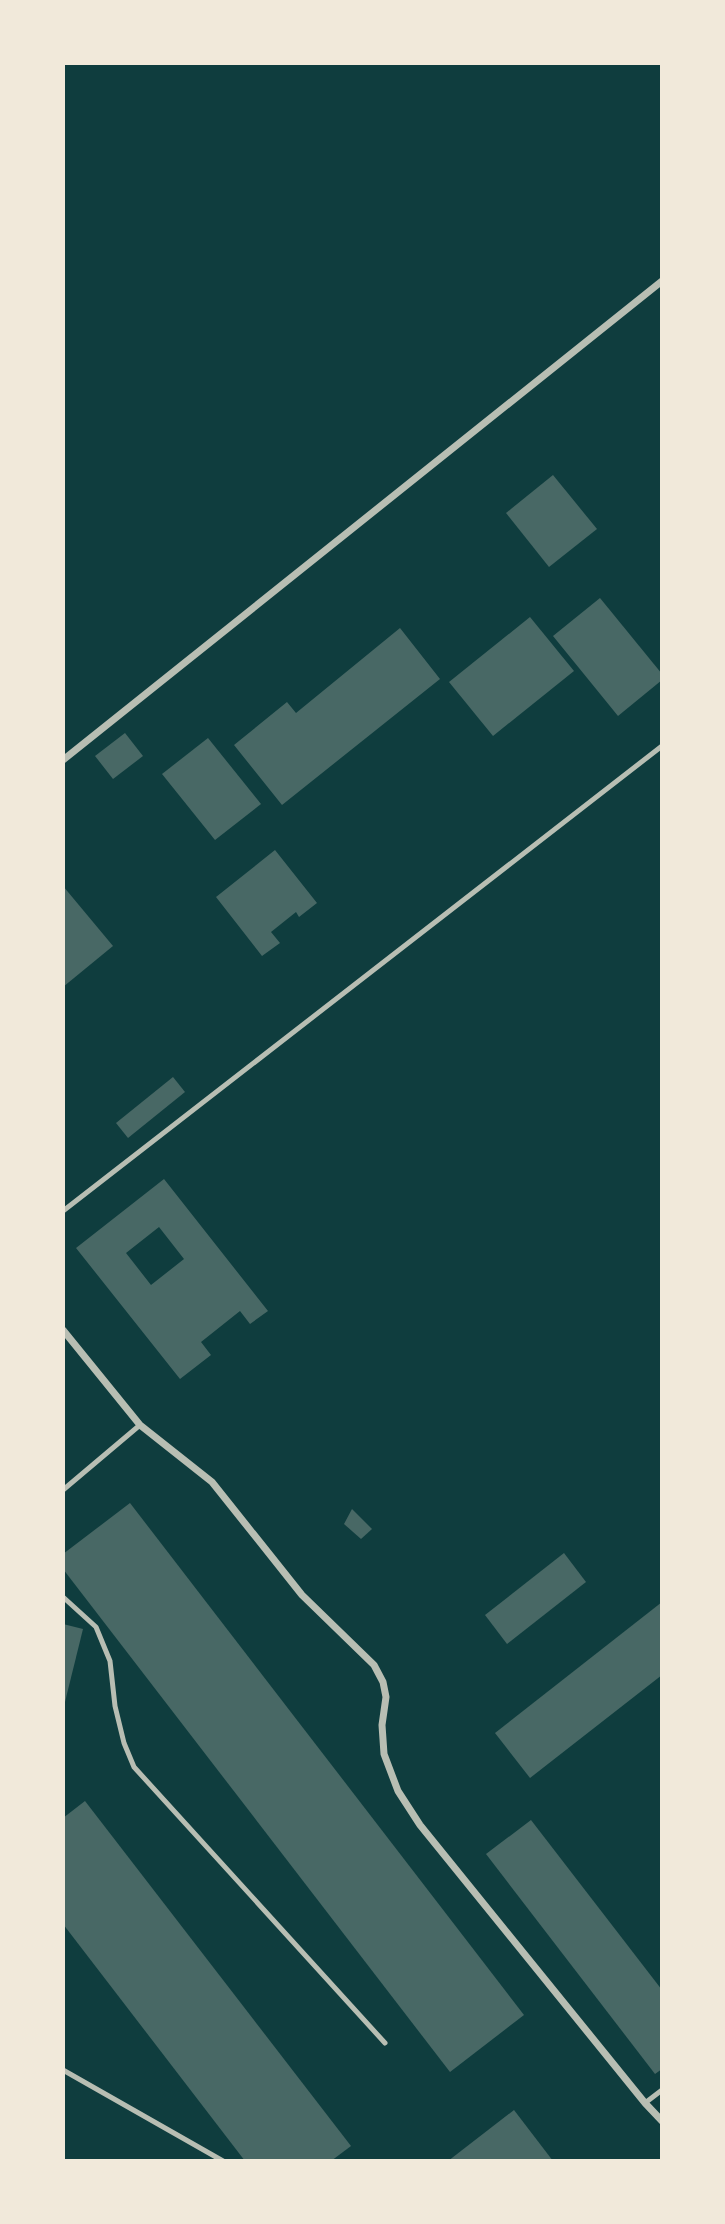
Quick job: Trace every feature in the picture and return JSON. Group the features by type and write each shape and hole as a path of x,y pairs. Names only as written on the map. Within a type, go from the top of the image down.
{"street":[{"path":"63,760 662,281"},
{"path":"63,1330 140,1425 212,1482 302,1595 374,1665 383,1682 386,1698 382,1725 384,1754 398,1791 420,1825 662,2121"}],"lane":[{"path":"63,1211 662,746"},
{"path":"63,1490 140,1425"},
{"path":"63,1597 96,1627 110,1661 115,1706 124,1743 134,1767 385,2043"},
{"path":"63,2070 223,2161"},
{"path":"645,2103 662,2090"}],"building":[{"path":"553,475 597,529 549,567 506,513"},
{"path":"600,598 662,674 662,680 618,716 553,636"},
{"path":"530,617 574,671 493,736 449,682"},
{"path":"400,628 440,679 282,805 234,745 287,702 296,713"},
{"path":"125,733 143,756 113,779 95,756"},
{"path":"208,738 261,804 215,840 162,774"},
{"path":"275,850 317,903 299,917 296,912 271,932 280,943 262,956 216,897"},
{"path":"63,886 113,946 63,987"},
{"path":"173,1077 185,1092 128,1138 116,1123"},
{"path":"164,1179 268,1311 250,1324 240,1311 201,1342 211,1355 180,1379 76,1248","holes":["159,1227 184,1259 151,1285 126,1253"]},
{"path":"130,1503 524,2015 450,2072 63,1569 63,1554"},
{"path":"352,1509 372,1529 361,1539 344,1524"},
{"path":"564,1553 586,1582 507,1644 485,1615"},
{"path":"662,1602 662,1675 530,1778 495,1733"},
{"path":"63,1624 83,1629 64,1706 63,1705"},
{"path":"85,1801 351,2146 331,2161 245,2161 63,1924 63,1818"},
{"path":"531,1820 662,1990 662,2069 655,2074 486,1854"},
{"path":"514,2110 553,2161 448,2161"}]}
